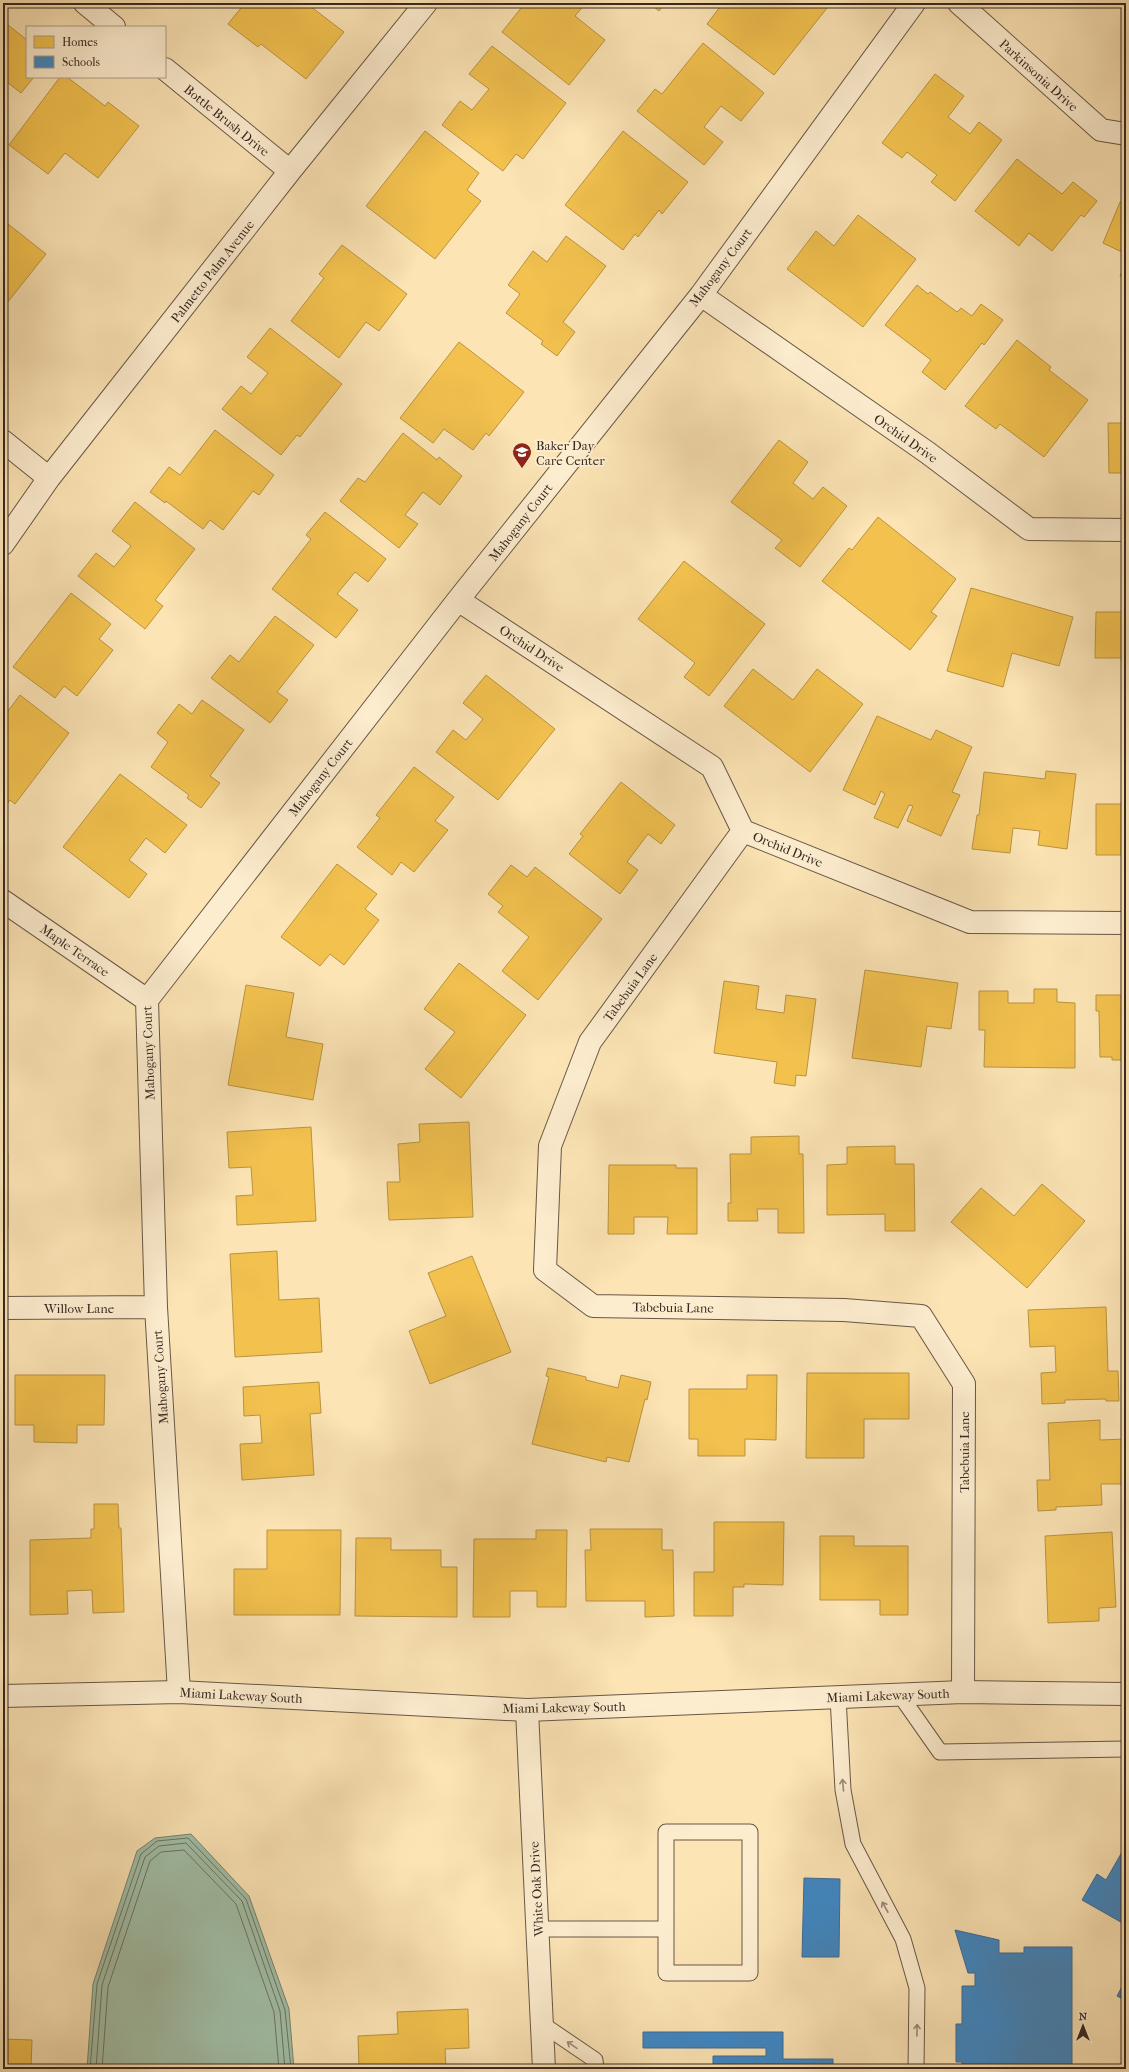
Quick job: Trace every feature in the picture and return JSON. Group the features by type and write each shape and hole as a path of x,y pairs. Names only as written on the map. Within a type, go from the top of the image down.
{"street":[{"path":"85,3 113,26"},
{"name":"Palmetto Palm Avenue","path":"3,544 49,478 290,172 426,3"},
{"name":"Mahogany Court","path":"180,1692 156,1307 147,1000 458,600 701,295 914,3"},
{"name":"Parkinsonia Drive","path":"959,3 1101,130 1126,134"},
{"name":"Bottle Brush Drive","path":"166,70 290,172"},
{"name":"Orchid Drive","path":"701,295 928,453 1029,529 1126,530"},
{"path":"3,441 49,478"},
{"name":"Orchid Drive","path":"458,600 712,767 743,831 970,922 1126,923"},
{"name":"Tabebuia Lane","path":"743,831 590,1042 550,1146 545,1270 593,1306 844,1310 921,1316 964,1384 963,1692"},
{"name":"Maple Terrace","path":"3,901 147,1000"},
{"name":"Willow Lane","path":"3,1308 156,1307"},
{"name":"Miami Lakeway South","path":"3,1696 180,1692 527,1710 963,1692 1126,1694"},
{"name":"White Oak Drive","path":"527,1710 544,2069"}],"lane":[{"path":"900,1695 940,1752 1126,1749"},
{"path":"838,1697 843,1790 853,1844 903,1939 917,1988 916,2069"},
{"path":"666,1832 750,1832 750,1973 666,1973 666,1929 666,1832"},
{"path":"538,1929 666,1929"},
{"path":"542,2024 595,2060 596,2069"}],"water":[{"path":"191,1834 249,1896 289,2009 294,2069 87,2069 93,1984 137,1851 155,1838"}],"building: Homes":[{"path":"245,3 306,3 344,32 306,79 261,44 258,47 228,24"},
{"path":"525,3 586,3 575,16 605,40 569,85 502,32"},
{"path":"649,3 665,3 659,11"},
{"path":"723,3 831,3 774,75 707,24"},
{"path":"3,21 26,39 26,78 33,78 21,93 3,79"},
{"path":"703,43 764,93 741,121 721,106 704,127 723,142 704,165 637,111 655,89 662,94"},
{"path":"492,46 566,103 523,159 516,154 503,171 442,125 460,101 472,110 489,89 469,74"},
{"path":"935,74 964,96 948,117 970,134 979,122 1002,140 955,201 931,182 937,175 907,152 902,158 882,143"},
{"path":"59,78 68,78 105,106 108,102 139,126 98,178 65,153 48,174 9,145"},
{"path":"425,131 479,173 467,190 481,201 435,259 366,206"},
{"path":"623,131 688,182 662,214 659,210 638,237 635,234 623,250 565,205"},
{"path":"1017,159 1062,194 1073,182 1097,201 1084,217 1081,215 1052,251 1029,233 1019,246 975,211"},
{"path":"1120,202 1126,204 1126,254 1103,243"},
{"path":"858,215 916,259 863,327 787,269 816,231 834,246"},
{"path":"3,220 46,254 3,308"},
{"path":"566,236 606,266 563,322 575,332 557,356 541,344 543,341 506,313 520,294 508,285 533,251 547,262"},
{"path":"342,245 407,294 379,331 366,322 339,358 291,321 324,278 319,274"},
{"path":"1126,261 1126,278 1120,276"},
{"path":"917,285 928,294 930,292 957,312 961,308 972,316 981,304 1003,320 984,345 982,343 945,390 922,372 931,360 885,325"},
{"path":"270,328 342,384 300,437 297,435 281,455 222,409 241,386 251,394 268,373 247,357"},
{"path":"1017,340 1051,367 1049,370 1088,400 1044,457 1000,424 996,429 965,406"},
{"path":"459,342 524,392 489,436 486,433 473,450 444,429 433,443 400,418"},
{"path":"1108,423 1126,423 1126,473 1109,473"},
{"path":"215,430 274,475 259,495 253,491 223,530 210,520 203,529 166,501 165,503 150,492 169,467 180,475"},
{"path":"403,433 437,460 439,457 462,476 440,505 423,492 405,515 418,524 399,548 340,501 358,478 365,482"},
{"path":"779,440 808,462 793,483 813,499 823,487 847,506 800,567 775,548 782,540 731,502"},
{"path":"135,502 195,549 155,600 163,606 145,629 78,576 96,553 114,567 131,546 112,531"},
{"path":"325,512 386,559 368,582 355,572 337,594 358,610 336,638 272,589 311,539 306,535"},
{"path":"878,517 956,579 931,612 937,616 910,650 822,581 849,548 852,550"},
{"path":"684,561 765,624 709,696 684,677 695,663 638,619"},
{"path":"971,588 1073,617 1059,666 1012,653 1003,687 947,671"},
{"path":"71,593 111,624 99,639 113,650 77,696 64,686 55,698 13,667"},
{"path":"1096,612 1126,612 1126,658 1095,658"},
{"path":"275,616 314,645 277,692 288,700 270,723 211,678 230,655 239,662"},
{"path":"753,669 793,700 817,669 863,704 810,772 724,706"},
{"path":"486,675 555,729 498,800 436,752 453,730 466,740 483,719 463,703"},
{"path":"20,695 69,733 15,804 10,800 3,809 3,707 8,711"},
{"path":"202,700 244,730 210,776 220,783 201,808 187,798 189,795 151,767 168,742 157,733 179,704 192,714"},
{"path":"877,716 931,740 936,730 972,747 952,792 960,795 941,836 907,821 913,806 909,805 898,828 874,818 885,794 881,791 875,805 843,790"},
{"path":"414,767 454,797 435,821 448,830 414,872 401,862 392,875 357,847 380,818 376,815"},
{"path":"1046,771 1076,774 1067,849 1038,845 1040,831 1013,828 1010,853 972,849 977,815 979,815 984,772 1045,779"},
{"path":"120,774 187,825 165,853 146,838 129,860 147,874 129,898 63,847"},
{"path":"621,782 675,825 661,844 648,834 627,862 638,870 620,894 569,854 583,836 580,834"},
{"path":"1096,804 1126,804 1126,855 1096,855"},
{"path":"337,864 377,894 365,909 379,920 344,965 330,954 320,966 281,937"},
{"path":"511,865 527,877 535,867 602,919 538,1000 502,971 529,937 498,912 503,906 488,894"},
{"path":"459,963 526,1015 461,1098 425,1069 455,1032 424,1009"},
{"path":"865,970 958,983 951,1029 927,1026 921,1067 852,1058"},
{"path":"724,981 759,986 756,1009 784,1013 786,995 816,999 806,1076 796,1075 795,1086 774,1083 777,1062 714,1053"},
{"path":"246,985 294,993 286,1037 323,1044 313,1100 228,1085"},
{"path":"1034,989 1057,989 1057,1002 1075,1003 1075,1068 984,1067 985,1030 979,1030 979,991 1008,991 1008,1003 1034,1003"},
{"path":"1096,995 1126,995 1126,1060 1112,1060 1112,1057 1100,1057 1099,1011 1096,1011"},
{"path":"469,1122 473,1217 389,1220 387,1182 400,1182 398,1144 420,1142 419,1124"},
{"path":"311,1127 316,1221 237,1225 236,1196 253,1195 251,1167 229,1168 227,1132"},
{"path":"799,1136 799,1154 803,1154 804,1233 778,1233 778,1209 757,1209 758,1221 728,1221 728,1203 731,1203 730,1154 751,1154 751,1137"},
{"path":"895,1146 895,1164 914,1164 915,1231 885,1231 885,1214 827,1215 827,1165 847,1164 847,1147"},
{"path":"3,1153 8,1153 8,1228 3,1228"},
{"path":"609,1165 676,1165 676,1168 697,1168 697,1234 667,1234 668,1217 634,1217 634,1234 608,1234"},
{"path":"1042,1184 1085,1221 1027,1288 951,1222 981,1188 1014,1216"},
{"path":"277,1251 279,1300 319,1298 322,1352 235,1357 230,1254"},
{"path":"472,1256 511,1352 430,1384 409,1331 446,1316 428,1273"},
{"path":"1106,1307 1108,1371 1118,1371 1119,1401 1106,1401 1106,1399 1065,1400 1065,1403 1042,1404 1041,1373 1056,1372 1055,1346 1030,1347 1028,1310"},
{"path":"548,1368 586,1377 586,1380 618,1388 621,1375 651,1382 647,1400 645,1399 629,1462 607,1457 606,1462 532,1444 549,1377 546,1376"},
{"path":"807,1373 909,1373 909,1419 864,1419 864,1458 806,1458"},
{"path":"15,1375 105,1375 104,1425 77,1425 77,1443 34,1442 34,1425 15,1425"},
{"path":"747,1375 777,1375 776,1440 745,1439 745,1456 698,1456 698,1439 689,1439 689,1389 747,1389"},
{"path":"319,1382 321,1413 310,1414 314,1475 242,1480 240,1444 262,1443 260,1415 244,1416 243,1387"},
{"path":"1100,1420 1100,1440 1126,1439 1126,1484 1101,1484 1102,1505 1056,1507 1056,1510 1038,1511 1037,1480 1050,1480 1048,1423"},
{"path":"94,1504 118,1504 119,1528 121,1528 124,1612 93,1613 92,1590 67,1591 68,1614 30,1615 30,1540 91,1538 91,1529 94,1529"},
{"path":"714,1522 784,1522 783,1585 744,1584 744,1587 733,1587 733,1616 694,1616 694,1572 714,1572"},
{"path":"590,1529 662,1529 662,1550 673,1550 674,1616 645,1617 645,1601 586,1601 585,1550 591,1550"},
{"path":"267,1530 341,1530 340,1615 234,1615 234,1569 267,1569"},
{"path":"536,1530 567,1530 566,1607 537,1607 537,1591 510,1591 510,1617 473,1617 474,1539 536,1539"},
{"path":"1112,1532 1116,1607 1099,1608 1099,1621 1048,1623 1045,1536"},
{"path":"820,1536 854,1536 854,1546 908,1546 908,1615 880,1615 880,1600 820,1600"},
{"path":"356,1538 391,1538 391,1550 441,1550 441,1567 457,1567 457,1617 355,1616"},
{"path":"468,2009 469,2048 445,2049 446,2069 359,2069 358,2036 398,2034 397,2012"},
{"path":"3,2039 32,2040 31,2069 3,2069"}],"building: Schools":[{"path":"1126,1845 1126,1925 1082,1900 1097,1874 1106,1880"},
{"path":"804,1878 840,1879 839,1957 802,1957"},
{"path":"955,1930 999,1940 999,1953 1024,1953 1024,1947 1072,1947 1072,2069 962,2069 962,2062 956,2062 956,2024 962,2024 962,1986 975,1986 975,1973 968,1973"},
{"path":"1126,1979 1126,2001 1117,1996"},
{"path":"643,2032 783,2032 783,2059 833,2059 833,2069 713,2069 713,2056 766,2056 766,2048 643,2048"}],"place":[{"name":"Baker Day Care Center","path":"522,469"}]}
